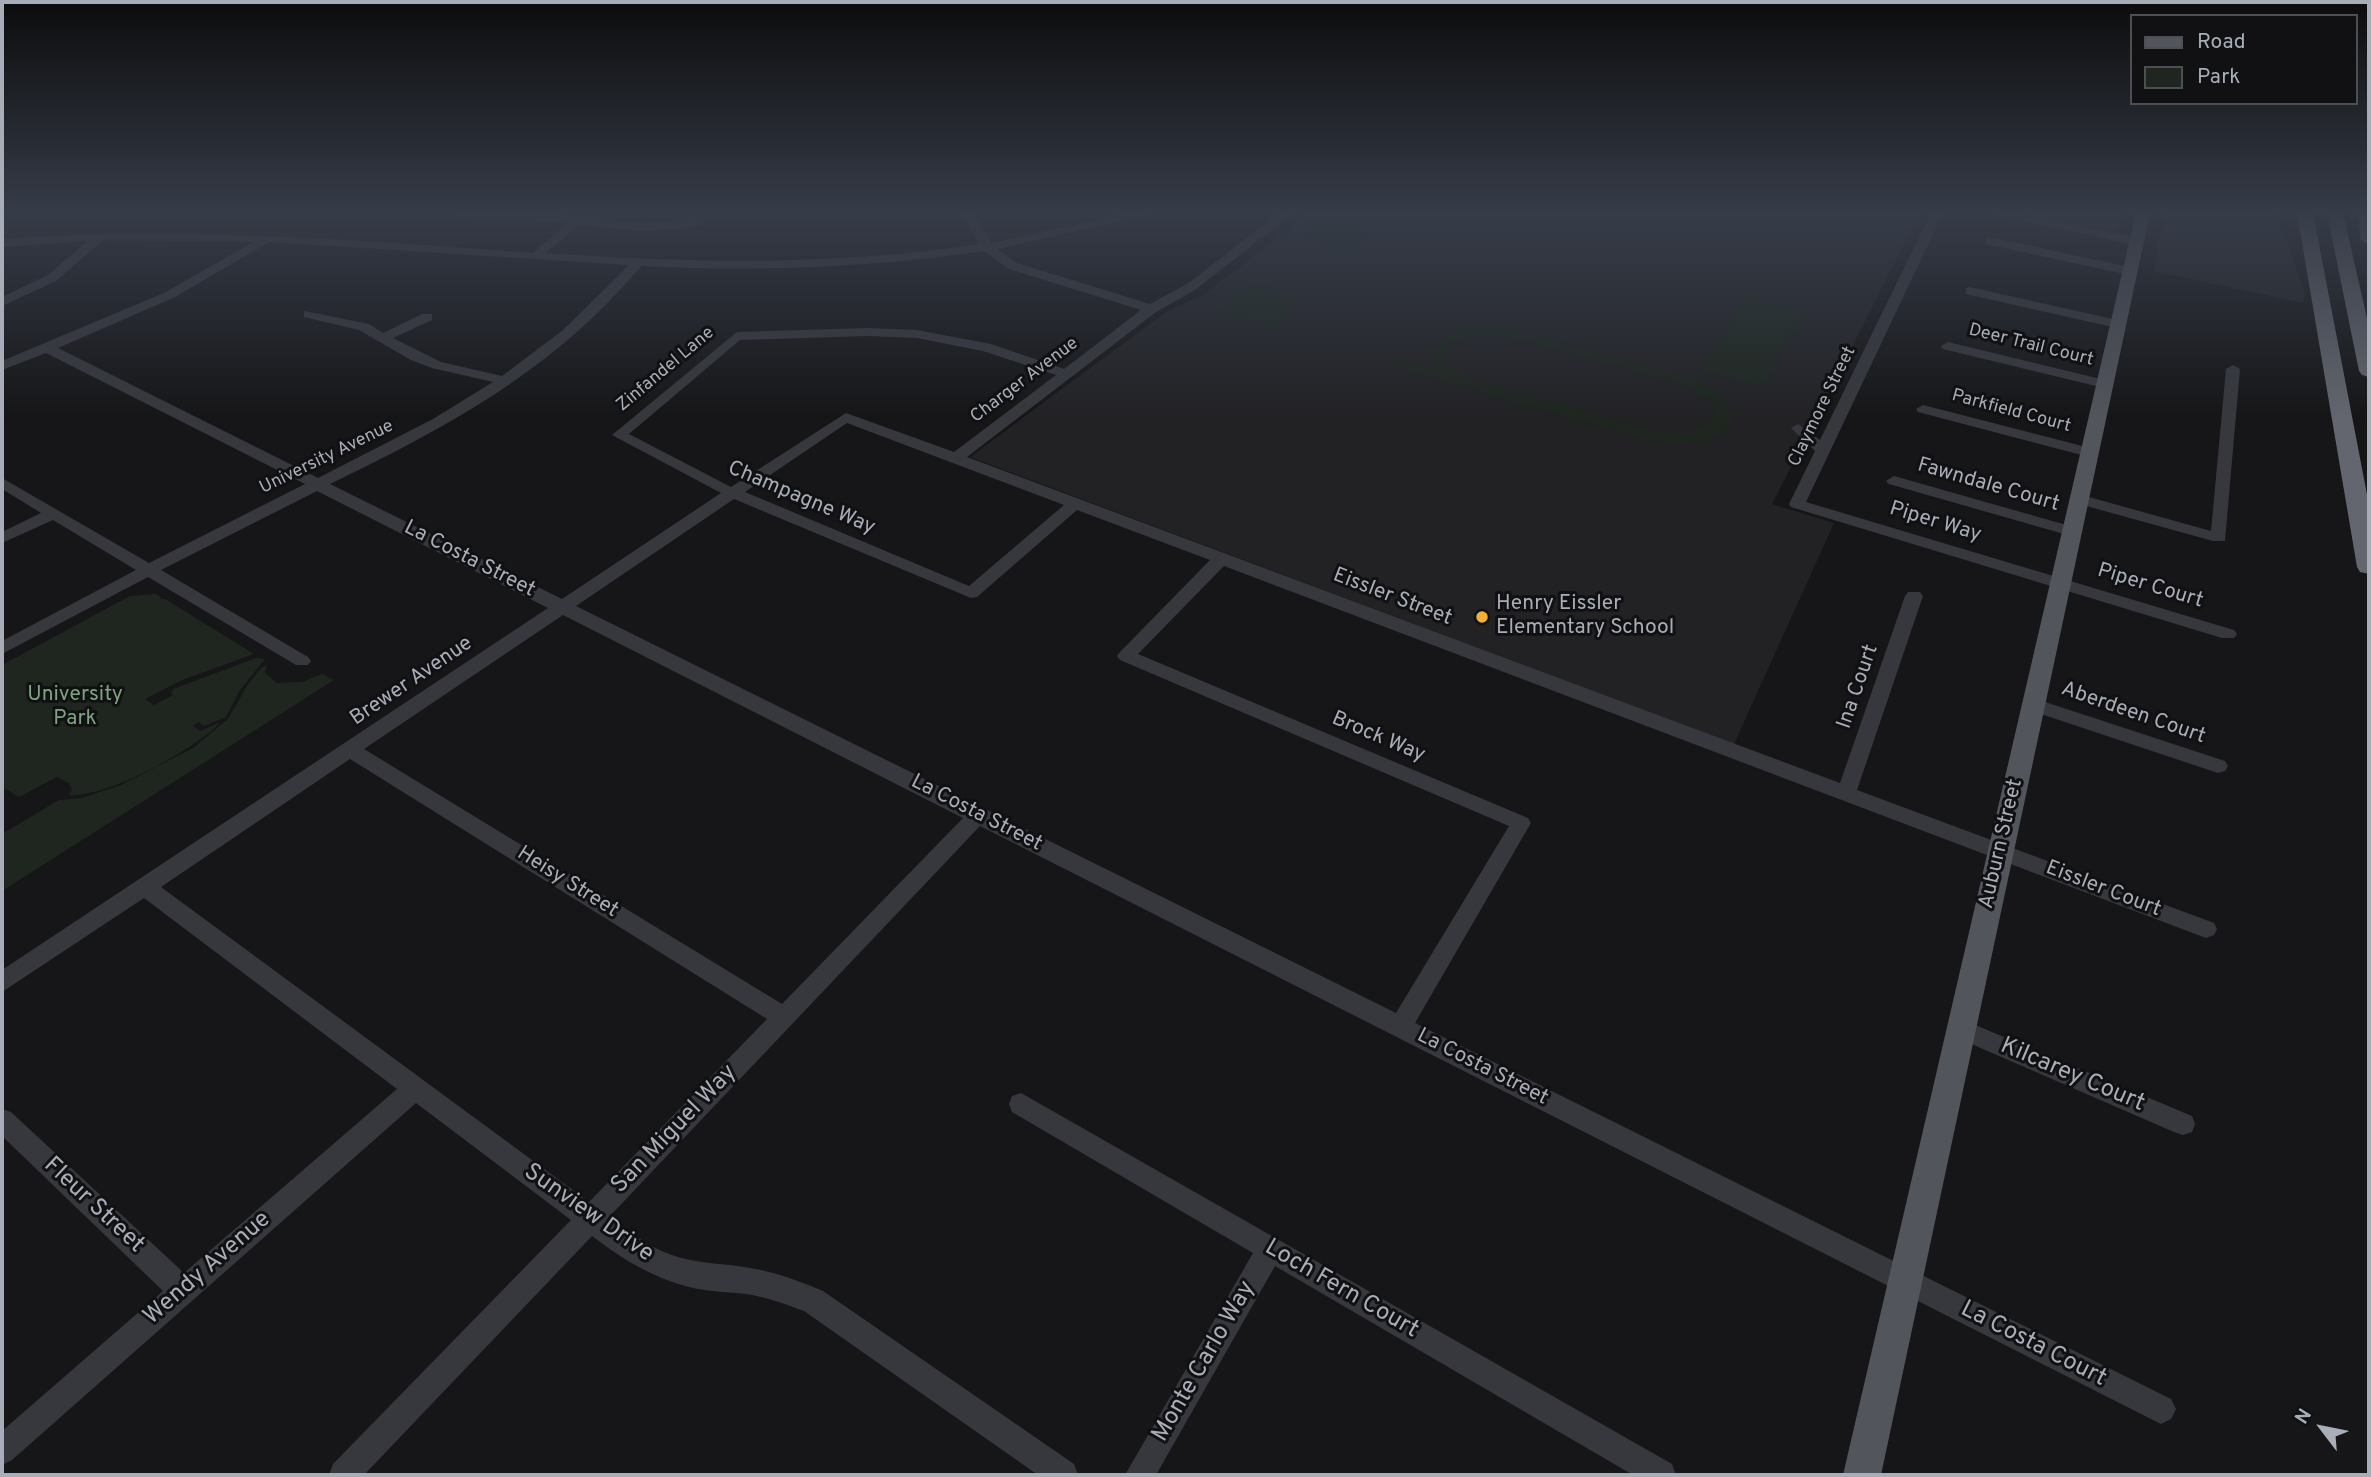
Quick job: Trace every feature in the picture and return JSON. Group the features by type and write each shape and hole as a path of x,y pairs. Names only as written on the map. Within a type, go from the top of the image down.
{"highway":[{"path":"2317,282 2369,567"},
{"path":"2350,282 2369,371"}],"main road":[{"name":"Auburn Street","path":"1861,1475 2127,282"}],"street":[{"path":"2,302 44,282"},
{"path":"2,366 197,282"},
{"name":"University Avenue","path":"2,648 148,570 434,426 505,381 577,326 620,282"},
{"path":"1060,282 1151,309"},
{"name":"Charger Avenue","path":"956,458 1151,309 1198,282"},
{"name":"Claymore Street","path":"1797,504 1904,282"},
{"path":"1970,291 2117,324"},
{"path":"309,314 347,321 423,360 505,381"},
{"path":"383,338 427,317"},
{"path":"737,336 867,332 918,334 986,347 1067,373"},
{"name":"Zinfandel Lane","path":"618,435 737,336"},
{"name":"Deer Trail Court","path":"1948,346 2104,384"},
{"name":"La Costa Street","path":"46,348 1905,1281"},
{"path":"2078,499 2219,538 2233,369"},
{"name":"Parkfield Court","path":"1923,409 2089,452"},
{"name":"Eissler Street","path":"846,417 2000,851"},
{"name":"Brewer Avenue","path":"2,982 846,417"},
{"path":"1798,428 1823,450"},
{"name":"Champagne Way","path":"618,435 734,493 971,593 1075,503"},
{"name":"Fawndale Court","path":"1894,481 2071,531"},
{"path":"2,484 302,662"},
{"name":"Piper Way","path":"1797,504 2060,583"},
{"path":"2,538 52,514"},
{"name":"Brock Way","path":"1222,558 1126,656 1521,823 1400,1027"},
{"name":"Piper Court","path":"2060,583 2228,634"},
{"name":"Ina Court","path":"1846,793 1914,596"},
{"name":"Aberdeen Court","path":"2033,704 2218,766"},
{"name":"Heisy Street","path":"351,750 784,1017"},
{"name":"San Miguel Way","path":"344,1475 978,815"},
{"name":"Eissler Court","path":"2000,851 2206,929"},
{"name":"Sunview Drive","path":"145,887 638,1254 669,1268 780,1288 813,1301 1063,1475"},
{"name":"Kilcarey Court","path":"1961,1029 2183,1124"},
{"name":"Wendy Avenue","path":"2,1450 414,1088"},
{"name":"Loch Fern Court","path":"1021,1104 1661,1475"},
{"name":"Fleur Street","path":"2,1120 183,1291"},
{"name":"Monte Carlo Way","path":"1140,1475 1270,1248"},
{"name":"La Costa Court","path":"1905,1281 2161,1409"}],"shaded area":[{"path":"1220,282 1885,282 1772,504 1834,523 1734,744 970,457 1166,312 1206,293"},
{"path":"2204,282 2301,282 2305,292 2303,303"}],"green space":[{"path":"1247,285 1267,287 1279,292 1293,306 1291,314 1271,326 1213,310 1222,307"},
{"path":"1749,297 1806,311 1762,387 1701,370"},
{"path":"1475,329 1517,331 1695,380 1723,400 1732,416 1730,425 1709,439 1694,443 1649,441 1396,367 1400,360 1438,371 1432,354 1439,343 1456,333","holes":["1475,335 1512,337 1678,383 1711,402 1715,412 1712,420 1690,431 1654,431 1466,378 1448,365 1444,355 1453,342"]},
{"name":"University Park","path":"156,594 160,599 165,599 254,654 182,680 145,699 154,705 173,695 173,689 256,658 265,659 240,690 226,717 204,726 199,722 193,726 200,731 221,722 171,758 127,781 105,789 69,795 72,790 69,783 57,777 19,797 2,787 2,665 130,596"},
{"name":"University Park","path":"267,666 265,673 277,683 302,682 322,674 334,680 2,891 2,834 59,800 82,798 121,785 193,748 228,719 248,684 262,667"}],"place":[{"name":"Henry Eissler Elementary School","path":"1482,617"}]}
